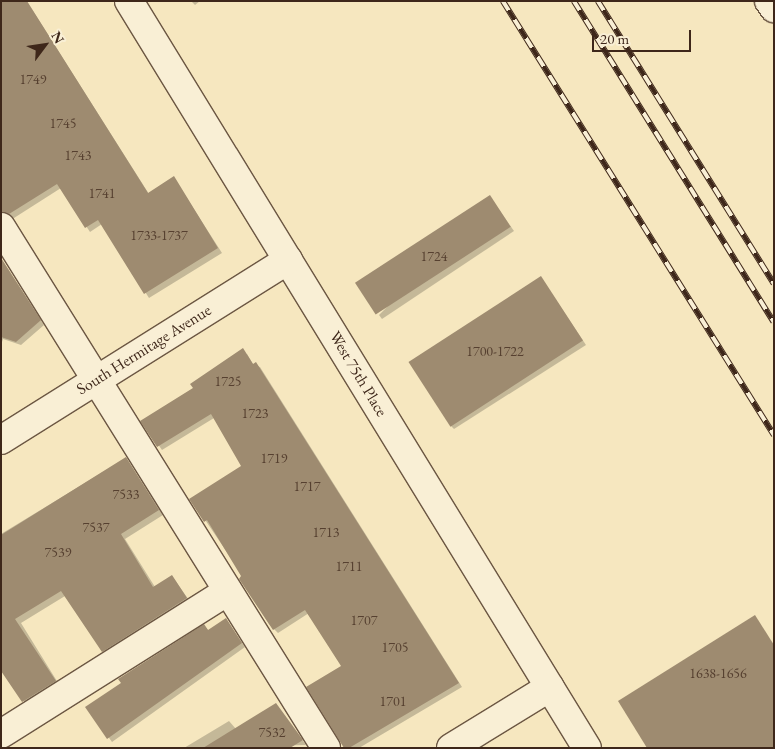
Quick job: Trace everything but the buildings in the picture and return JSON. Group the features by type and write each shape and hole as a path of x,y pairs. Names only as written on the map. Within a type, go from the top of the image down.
{"street":[{"name":"West 75th Place","path":"128,1 587,748"},
{"path":"770,1 774,8"},
{"path":"1,228 326,748"},
{"name":"South Hermitage Avenue","path":"1,440 288,260"},
{"path":"1,734 228,591"},
{"path":"451,748 550,687"}],"railway":[{"path":"503,1 774,435"},
{"path":"574,1 774,322"},
{"path":"598,1 774,284"}]}
